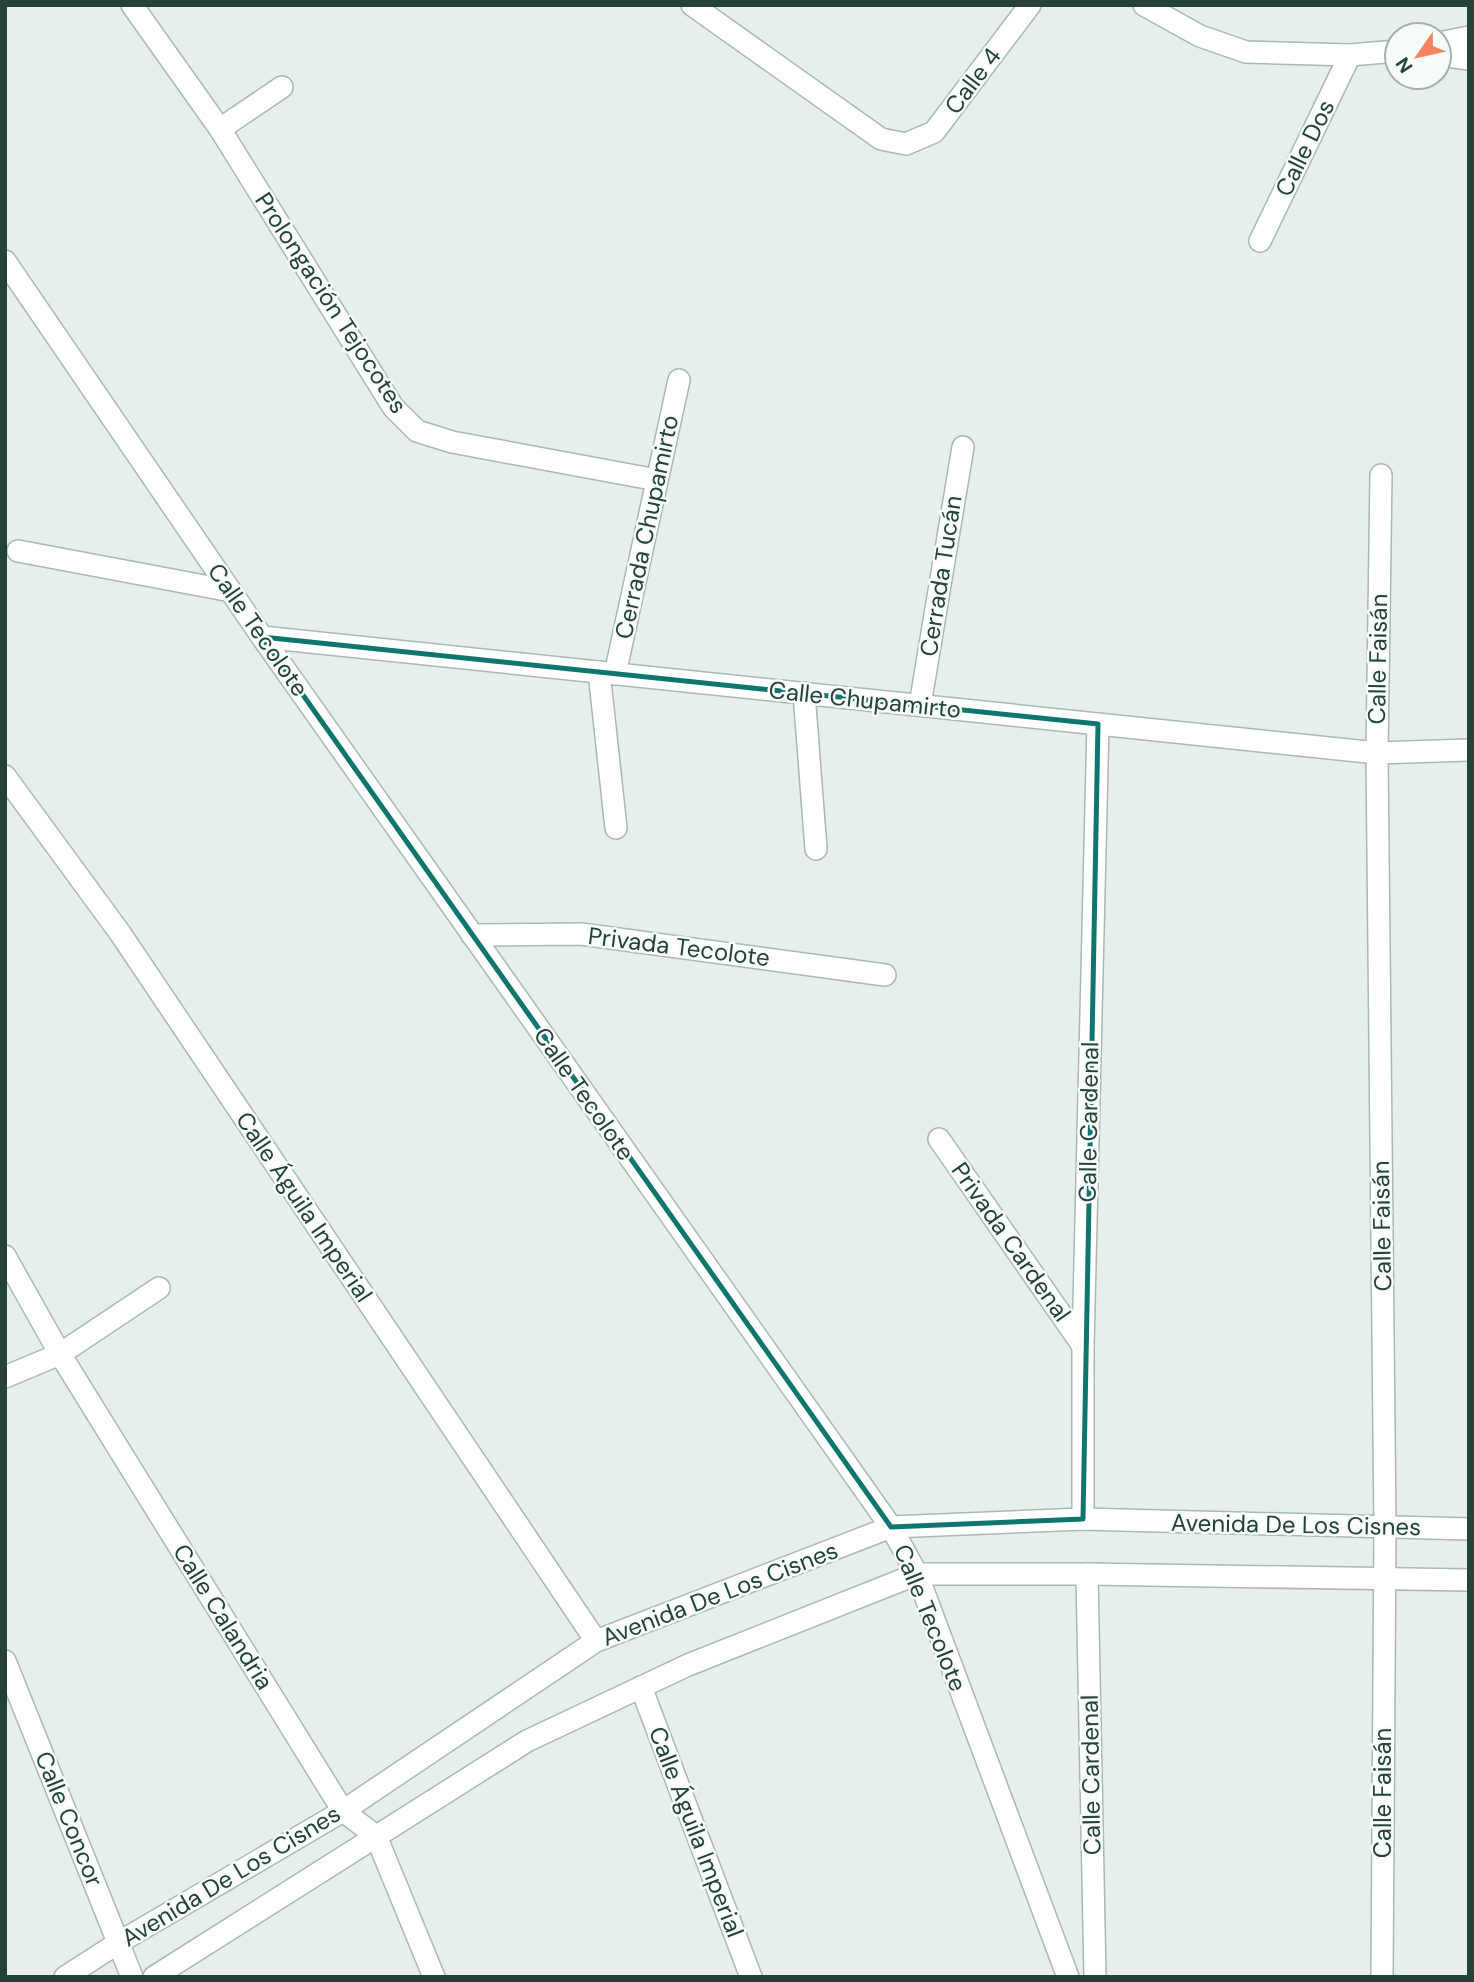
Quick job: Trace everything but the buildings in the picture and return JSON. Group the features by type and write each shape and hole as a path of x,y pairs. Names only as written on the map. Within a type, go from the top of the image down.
{"street":[{"name":"Prolongación Tejocotes","path":"132,5 220,129 393,407 417,431 452,442 657,480"},
{"name":"Calle 4","path":"692,5 881,139 906,144 934,132 1030,5"},
{"path":"1144,5 1200,36 1246,52 1350,55 1383,52"},
{"name":"Calle Dos","path":"1260,241 1350,55"},
{"path":"220,129 282,87"},
{"name":"Calle Tecolote","path":"5,261 262,637 891,1527 916,1574 1068,1977"},
{"name":"Cerrada Chupamirto","path":"616,828 607,673 657,480 678,380"},
{"name":"Cerrada Tucán","path":"920,705 963,447"},
{"name":"Calle Faisán","path":"1381,475 1377,753 1385,1528 1382,1977"},
{"path":"18,551 231,591"},
{"name":"Calle Chupamirto","path":"262,637 1377,753 1469,750"},
{"path":"804,693 816,849"},
{"name":"Calle Cardenal","path":"1083,1519 1083,1346 1098,724"},
{"name":"Calle Águila Imperial","path":"5,776 120,933 596,1642"},
{"name":"Privada Tecolote","path":"472,935 581,934 885,975"},
{"name":"Privada Cardenal","path":"939,1139 1083,1346"},
{"name":"Calle Calandria","path":"5,1256 60,1354 342,1811 376,1836"},
{"path":"5,1377 60,1354 159,1288"},
{"name":"Avenida De Los Cisnes","path":"65,1977 118,1942 342,1811 596,1642 891,1527 1083,1519 1469,1529"},
{"name":"Avenida De Los Cisnes","path":"155,1977 527,1741 688,1665 916,1574 1469,1580"},
{"name":"Calle Cardenal","path":"1087,1574 1095,1977"},
{"name":"Calle Concor","path":"5,1661 132,1977"},
{"name":"Calle Águila Imperial","path":"641,1687 751,1977"},
{"path":"376,1836 434,1977"}],"highlighted area":[{"path":"262,637 1098,724 1083,1519 891,1527"}]}
